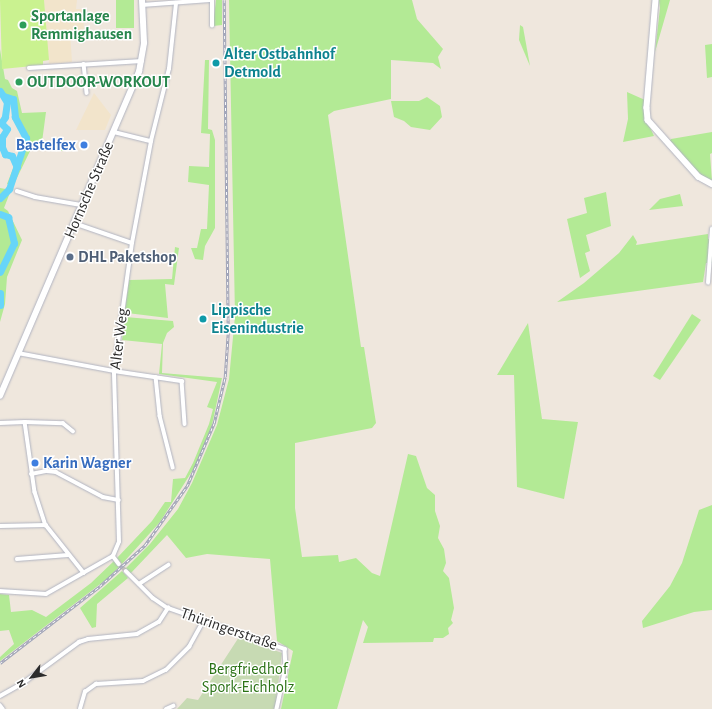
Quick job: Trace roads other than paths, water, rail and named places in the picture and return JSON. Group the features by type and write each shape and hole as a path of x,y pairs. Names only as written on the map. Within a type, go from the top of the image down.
{"main road":[{"path":"656,0 647,108 648,120 656,132 699,177 712,184"},
{"name":"Hornsche Straße","path":"0,396 114,132 142,61 144,37 142,2"}],"street":[{"path":"142,2 176,3 211,0 212,26"},
{"name":"Alter Weg","path":"112,556 120,537 114,371 132,243 151,141 169,69 176,3"},
{"path":"29,68 142,61"},
{"path":"84,64 87,93"},
{"path":"114,132 151,141"},
{"path":"17,191 35,197 82,205"},
{"path":"74,223 132,243"},
{"path":"708,283 712,229"},
{"path":"18,353 183,382 185,424"},
{"path":"156,377 160,416 172,467"},
{"path":"25,422 32,474 46,526 84,573"},
{"path":"0,423 63,423 72,431"},
{"path":"32,474 47,471 56,472 102,498 119,500"},
{"path":"0,526 46,526"},
{"path":"17,559 68,555"},
{"path":"0,591 46,594 112,556 119,564"},
{"path":"139,584 168,565"},
{"name":"Thüringerstraße","path":"126,571 168,608 203,622 285,649 286,668 277,709"},
{"path":"0,696 22,684 79,642 88,639 137,634 159,622 168,608"},
{"path":"80,709 85,692 96,684 143,681 166,670 189,647 203,622"},
{"path":"0,705 3,709"},
{"path":"166,709 173,706"}],"waterway":[{"path":"0,91 7,102 5,117 1,123 7,129 2,137 2,147 5,154 12,156 17,167"},
{"path":"0,198 9,189 26,138 15,117 13,99 4,96"},
{"path":"0,214 8,217 14,243 0,272"},
{"path":"0,293 0,305"}],"tunnel":[{"path":"119,564 126,571"}],"railway":[{"path":"0,663 100,586 145,545 187,486 214,423 225,377 228,333 224,0"}],"place":[{"name":"Sportanlage Remmighausen","path":"23,25"},
{"name":"Alter Ostbahnhof Detmold","path":"216,63"},
{"name":"OUTDOOR-WORKOUT","path":"19,82"},
{"name":"Bastelfex","path":"84,145"},
{"name":"DHL Paketshop","path":"70,257"},
{"name":"Lippische Eisenindustrie","path":"203,319"},
{"name":"Karin Wagner","path":"35,463"}],"park label":[{"name":"Bergfriedhof Spork-Eichholz","path":"248,678"}]}
